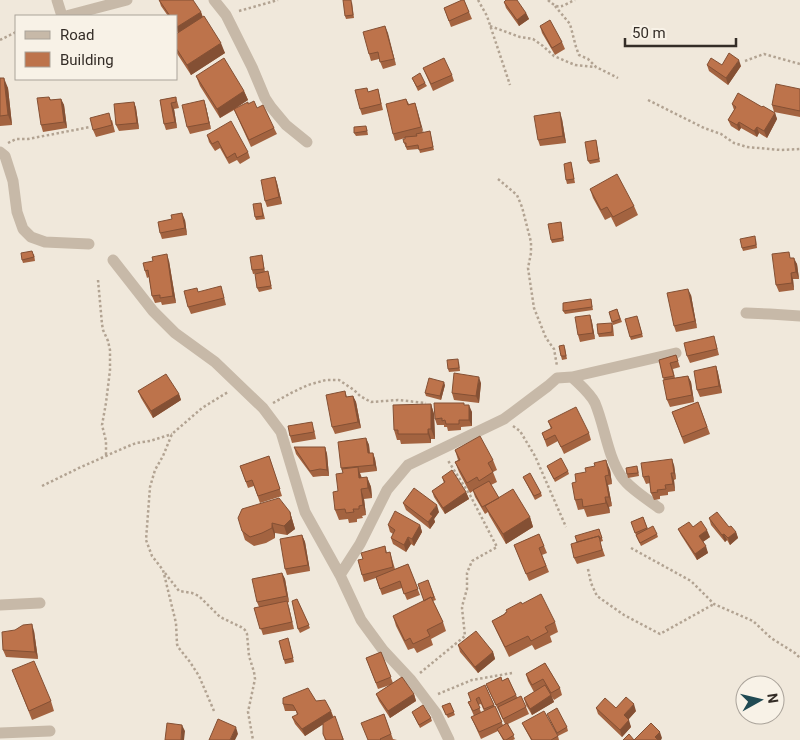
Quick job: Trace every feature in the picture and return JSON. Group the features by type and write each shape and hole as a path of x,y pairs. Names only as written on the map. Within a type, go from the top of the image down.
{"street":[{"path":"57,0 62,15"},
{"path":"70,15 127,0"},
{"path":"214,0 226,15 271,107 286,125 307,142"},
{"path":"0,152 5,156 13,181 18,212 23,228 32,237 45,242 89,244"},
{"path":"113,260 153,311 175,333 215,362 240,385 263,408 281,432 305,512 340,574 360,620 383,650 411,680 436,713 448,740"},
{"path":"746,313 800,316"},
{"path":"340,574 360,544 387,490 408,465 504,419 557,378 572,377 676,353"},
{"path":"572,377 586,390 594,402 620,474 627,483 660,508"},
{"path":"0,605 40,603"},
{"path":"0,733 50,731"}],"path":[{"path":"226,15 278,0"},
{"path":"478,0 487,16 510,85"},
{"path":"548,0 570,24 579,54 596,67 618,78"},
{"path":"555,6 560,7 575,0"},
{"path":"490,26 520,37 533,39 554,56 574,65 596,67"},
{"path":"0,40 15,32"},
{"path":"745,61 764,54 800,64"},
{"path":"648,100 704,128 721,134 734,143 746,147 781,150 800,149"},
{"path":"0,152 7,144 16,139 28,139 90,127"},
{"path":"498,180 516,195 522,207 531,242 528,268 534,308 546,338 554,349 557,378"},
{"path":"98,280 103,330 110,350 110,370 102,425 106,441 106,456"},
{"path":"263,408 293,392 326,380 339,380 371,402 398,400 426,403"},
{"path":"42,486 136,443 172,434 202,408 240,385"},
{"path":"504,419 520,431 535,456 566,528"},
{"path":"172,434 155,470 150,487 146,540 152,556 179,591 199,596 220,617 245,630 255,680 248,712 253,740"},
{"path":"411,680 465,636 462,608 467,589 467,573 472,561 496,547 470,495 442,449"},
{"path":"631,548 691,581 714,604 753,621 771,638 800,658"},
{"path":"588,568 590,583 598,596 624,615 660,634 714,604"},
{"path":"163,570 176,623 176,644 199,676 214,711"},
{"path":"425,699 472,680 512,673"}],"building":[{"path":"159,0 193,0 201,12 178,26 178,15 169,15"},
{"path":"343,0 351,0 353,15 345,16"},
{"path":"464,0 469,12 449,21 444,8"},
{"path":"506,0 517,0 526,13 517,20 504,2"},
{"path":"204,16 221,43 187,65 178,51 178,33"},
{"path":"550,20 562,42 552,48 540,26"},
{"path":"385,26 394,59 380,62 378,52 369,54 363,32"},
{"path":"729,53 739,60 726,78 707,65 711,58 722,65"},
{"path":"224,58 244,91 217,109 196,76"},
{"path":"444,58 452,75 431,84 423,68"},
{"path":"420,73 425,83 417,87 412,78"},
{"path":"0,78 4,78 8,115 0,116"},
{"path":"776,84 800,89 800,111 772,105"},
{"path":"367,88 368,92 378,89 381,104 360,109 355,90"},
{"path":"738,93 775,113 764,131 757,127 754,131 739,122 737,125 728,120 736,107 732,104"},
{"path":"49,97 50,100 61,99 64,122 41,125 37,98"},
{"path":"176,97 176,102 171,103 175,122 164,124 160,100"},
{"path":"406,99 408,105 415,103 421,127 393,134 386,104"},
{"path":"204,100 209,123 187,127 182,105"},
{"path":"254,101 257,108 263,105 274,128 249,140 234,109"},
{"path":"134,102 137,123 116,125 114,104"},
{"path":"560,112 563,136 538,140 534,116"},
{"path":"109,113 112,125 93,130 90,118"},
{"path":"231,121 248,152 237,158 235,153 227,158 218,141 212,144 207,135"},
{"path":"366,126 367,131 354,133 354,127"},
{"path":"430,131 433,147 419,150 418,145 406,147 403,139 405,137 417,136 416,134"},
{"path":"596,140 599,159 588,161 585,142"},
{"path":"571,162 574,179 566,180 564,164"},
{"path":"617,174 634,206 613,217 607,207 601,210 590,189"},
{"path":"275,177 279,197 265,201 261,180"},
{"path":"261,203 263,216 255,217 253,204"},
{"path":"182,213 185,228 160,233 158,222 172,219 171,215"},
{"path":"561,222 563,238 551,240 548,224"},
{"path":"755,236 756,245 742,248 740,239"},
{"path":"32,251 34,257 22,260 21,253"},
{"path":"789,252 790,258 794,258 796,272 791,273 792,283 776,285 772,254"},
{"path":"167,254 173,296 160,298 160,295 152,296 148,270 145,271 143,263 153,261 152,257"},
{"path":"262,255 264,269 252,270 250,257"},
{"path":"268,271 271,286 257,288 255,274"},
{"path":"221,286 224,298 188,307 184,291 197,288 198,292"},
{"path":"688,289 695,321 674,326 667,293"},
{"path":"591,299 592,307 563,311 563,303"},
{"path":"617,309 620,319 612,322 609,312"},
{"path":"590,315 593,333 578,335 575,317"},
{"path":"637,316 642,334 630,337 625,319"},
{"path":"612,323 612,332 598,334 597,324"},
{"path":"714,336 717,349 687,356 684,343"},
{"path":"564,345 566,356 561,356 559,346"},
{"path":"676,355 678,361 670,363 674,376 663,378 659,360"},
{"path":"458,359 459,368 448,369 447,360"},
{"path":"716,366 719,386 697,390 694,371"},
{"path":"454,373 479,377 476,396 452,393"},
{"path":"166,374 179,394 151,411 138,391"},
{"path":"688,376 692,395 667,400 663,380"},
{"path":"429,378 444,382 440,396 425,393"},
{"path":"345,391 346,397 353,396 358,422 332,427 326,395"},
{"path":"698,402 707,427 682,437 672,412"},
{"path":"434,403 464,403 464,405 469,405 469,420 459,420 459,424 446,424 445,420 442,421 442,418 435,419"},
{"path":"431,404 431,429 428,429 428,434 398,434 398,430 394,430 393,405"},
{"path":"576,407 589,433 561,447 555,435 545,440 542,433 552,428 548,421"},
{"path":"312,422 314,432 290,436 288,426"},
{"path":"480,436 493,460 488,463 493,472 479,481 477,477 467,483 455,462 460,460 455,450"},
{"path":"366,438 368,453 373,453 374,465 341,468 338,442"},
{"path":"294,447 325,447 327,470 310,471"},
{"path":"269,456 280,489 258,496 252,480 246,482 240,466"},
{"path":"561,458 568,471 554,479 547,466"},
{"path":"672,459 674,473 671,473 673,484 665,485 666,489 651,493 649,476 643,477 641,463"},
{"path":"606,460 609,475 605,476 609,497 605,497 606,503 583,507 582,499 575,500 572,483 576,482 575,474 586,472 585,468 595,466 594,463"},
{"path":"637,466 638,473 627,474 626,468"},
{"path":"358,467 359,478 367,477 368,488 361,489 363,505 359,506 359,509 353,509 354,512 346,513 345,509 335,510 333,492 338,491 336,474 343,473 342,469"},
{"path":"452,470 466,492 443,508 432,491 445,482 442,477"},
{"path":"530,473 541,493 534,496 523,477"},
{"path":"489,481 499,498 482,507 473,490"},
{"path":"414,488 437,505 430,514 433,516 428,522 403,503"},
{"path":"513,489 530,517 503,534 485,506"},
{"path":"279,498 290,512 291,519 284,526 272,523 272,528 250,537 242,531 238,518 242,509"},
{"path":"395,511 420,525 412,539 408,537 404,545 391,538 395,530 388,525"},
{"path":"717,512 729,527 731,526 736,532 728,538 724,534 722,535 709,518"},
{"path":"643,517 647,528 635,533 631,522"},
{"path":"701,521 707,530 699,536 706,546 695,554 678,529 689,522 693,527"},
{"path":"653,526 657,534 640,543 636,535"},
{"path":"599,529 602,538 599,538 599,536 577,542 575,536"},
{"path":"539,534 544,546 539,548 546,566 526,574 514,545"},
{"path":"302,535 308,565 285,569 280,539"},
{"path":"599,536 602,550 574,558 571,544"},
{"path":"385,546 386,553 390,552 393,567 362,575 358,560 363,559 361,553"},
{"path":"408,564 418,589 404,594 400,581 380,589 376,577"},
{"path":"282,573 287,596 257,602 252,579"},
{"path":"428,580 434,597 424,601 418,584"},
{"path":"541,594 555,622 545,627 548,632 531,641 528,636 505,647 492,621 505,614 506,610"},
{"path":"431,597 443,622 427,630 430,636 413,644 410,638 405,641 393,616"},
{"path":"297,599 309,625 298,629 292,601"},
{"path":"287,601 292,622 260,629 254,608"},
{"path":"32,624 35,652 3,650 2,632"},
{"path":"476,631 493,652 475,667 458,645"},
{"path":"288,638 293,658 284,660 279,641"},
{"path":"381,652 391,677 376,683 366,658"},
{"path":"34,661 51,701 29,711 12,670"},
{"path":"545,663 560,688 551,693 543,679 532,685 526,674"},
{"path":"402,677 414,694 388,711 376,694"},
{"path":"501,677 502,681 508,678 516,695 496,705 486,684"},
{"path":"485,685 494,705 484,709 479,697 476,699 480,708 473,711 468,702 471,701 468,693"},
{"path":"545,685 551,695 530,709 524,698"},
{"path":"308,688 316,701 325,700 331,711 302,729 292,717 298,714 293,705 283,704 283,698"},
{"path":"521,696 526,707 503,719 498,707"},
{"path":"626,697 634,704 624,715 629,720 620,730 596,708 605,698 616,708"},
{"path":"450,703 454,712 446,715 442,706"},
{"path":"423,705 431,718 419,725 412,712"},
{"path":"495,706 502,722 479,732 471,717"},
{"path":"557,708 567,727 557,733 547,714"},
{"path":"544,711 558,736 551,740 532,740 522,723"},
{"path":"384,714 391,734 381,740 368,740 361,723"},
{"path":"335,716 343,739 326,740 323,734 323,723"},
{"path":"218,719 236,727 230,740 209,740"},
{"path":"167,723 182,725 181,740 165,740"},
{"path":"507,723 514,735 504,740 497,729"},
{"path":"651,723 660,732 655,737 658,740 634,740"},
{"path":"629,734 634,740 623,740"}]}
